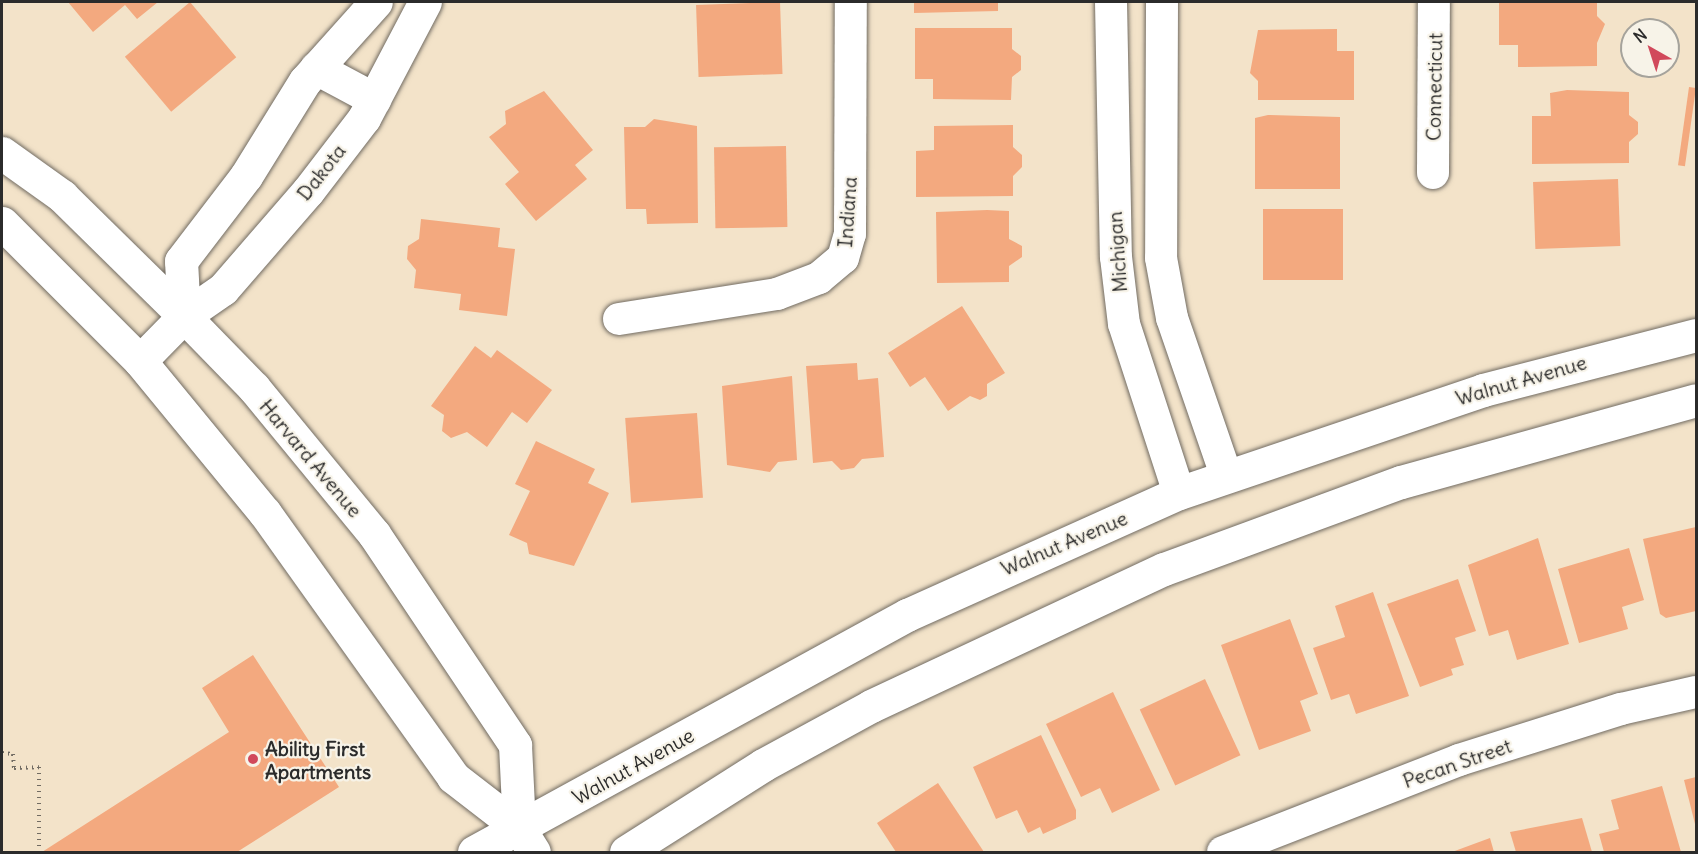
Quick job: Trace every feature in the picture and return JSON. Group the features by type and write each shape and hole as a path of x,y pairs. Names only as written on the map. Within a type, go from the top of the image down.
{"street":[{"path":"184,316 181,261 246,176 316,68 375,2"},
{"name":"Dakota","path":"140,361 184,316 223,289 308,191 374,99 425,2"},
{"name":"Indiana","path":"619,319 777,294 819,278 843,258 850,234 851,2"},
{"name":"Michigan","path":"1111,2 1116,256 1124,324 1179,493"},
{"path":"1161,2 1161,258 1172,318 1226,475"},
{"name":"Connecticut","path":"1433,173 1434,2"},
{"path":"316,68 374,99"},
{"name":"Harvard Avenue","path":"2,153 62,195 184,316 321,468 420,598 515,745 527,840"},
{"path":"2,223 140,361 265,513 453,777 527,840"},
{"name":"Walnut Avenue","path":"474,852 527,840 897,620 1179,493 1226,475 1483,390 1696,335"},
{"path":"626,852 763,765 871,706 1164,569 1401,482 1696,400"},
{"name":"Pecan Street","path":"1223,852 1459,760 1621,709 1696,692"}],"path":[{"path":"2,753 13,754 14,768 39,767 39,848"}],"building":[{"path":"68,2 158,2 137,19 125,5 93,32"},
{"path":"190,2 236,57 171,112 125,57"},
{"path":"780,2 783,74 699,77 696,5"},
{"path":"914,2 998,2 998,11 914,13"},
{"path":"1499,2 1597,2 1597,16 1605,24 1597,43 1597,66 1518,67 1518,45 1499,45"},
{"path":"915,28 1012,28 1012,49 1021,56 1021,70 1012,77 1011,100 933,99 933,79 915,79"},
{"path":"1337,29 1337,51 1354,51 1354,100 1258,100 1258,81 1250,73 1258,30"},
{"path":"1689,87 1696,88 1685,166 1678,165"},
{"path":"1567,90 1629,92 1629,115 1638,122 1638,134 1629,142 1629,163 1532,164 1532,116 1551,116 1550,93"},
{"path":"544,91 593,150 575,165 587,179 536,221 505,184 519,172 489,137 506,124 505,111"},
{"path":"1268,115 1340,117 1340,189 1255,189 1255,118"},
{"path":"654,119 697,126 698,223 647,224 646,209 626,209 624,127 645,127"},
{"path":"1013,125 1013,147 1022,155 1022,167 1013,176 1013,196 916,197 916,151 934,150 934,126"},
{"path":"786,146 787,227 715,228 714,147"},
{"path":"1618,179 1620,246 1535,249 1533,182"},
{"path":"1263,209 1343,209 1343,280 1263,280"},
{"path":"1009,211 1009,239 1022,246 1022,257 1009,266 1009,282 937,283 936,212"},
{"path":"421,219 500,228 498,247 515,249 507,316 459,310 461,294 414,288 416,270 407,259 408,246 419,239"},
{"path":"962,306 1005,373 987,384 987,396 980,400 970,396 948,411 925,377 910,387 888,353"},
{"path":"475,346 491,358 497,350 552,390 527,423 512,412 487,447 467,432 451,438 442,431 444,415 431,406"},
{"path":"857,363 858,380 878,378 884,457 862,459 854,468 841,470 832,461 813,463 806,366"},
{"path":"792,376 797,460 778,462 770,472 727,465 722,386"},
{"path":"697,413 703,498 631,503 625,418"},
{"path":"536,441 595,469 588,483 609,493 574,566 529,554 527,543 509,535 530,491 515,484"},
{"path":"1696,527 1696,611 1666,618 1660,614 1643,539"},
{"path":"1538,538 1569,644 1517,660 1508,630 1489,636 1468,565"},
{"path":"1629,548 1644,600 1622,607 1628,629 1579,643 1558,569"},
{"path":"1458,579 1476,631 1455,638 1464,665 1451,669 1453,675 1420,687 1387,604"},
{"path":"1373,592 1409,696 1356,714 1349,694 1331,700 1313,648 1345,637 1335,606"},
{"path":"1290,619 1318,694 1300,701 1311,731 1259,750 1221,645"},
{"name":"Ability First Apartments","path":"253,655 339,787 237,852 42,852 229,732 202,688"},
{"path":"1205,679 1240,755 1175,786 1140,709"},
{"path":"1113,692 1160,790 1112,813 1100,788 1081,797 1046,724"},
{"path":"1041,735 1076,810 1076,819 1043,834 1040,827 1028,833 1017,810 996,819 973,767"},
{"path":"1696,777 1696,828 1684,780"},
{"path":"938,783 984,852 896,852 877,823"},
{"path":"1662,786 1681,852 1604,852 1599,834 1619,829 1611,800"},
{"path":"1582,818 1592,852 1516,852 1510,832"},
{"path":"1490,838 1494,852 1452,852"}],"place":[{"name":"Ability First Apartments","path":"253,759"}]}
